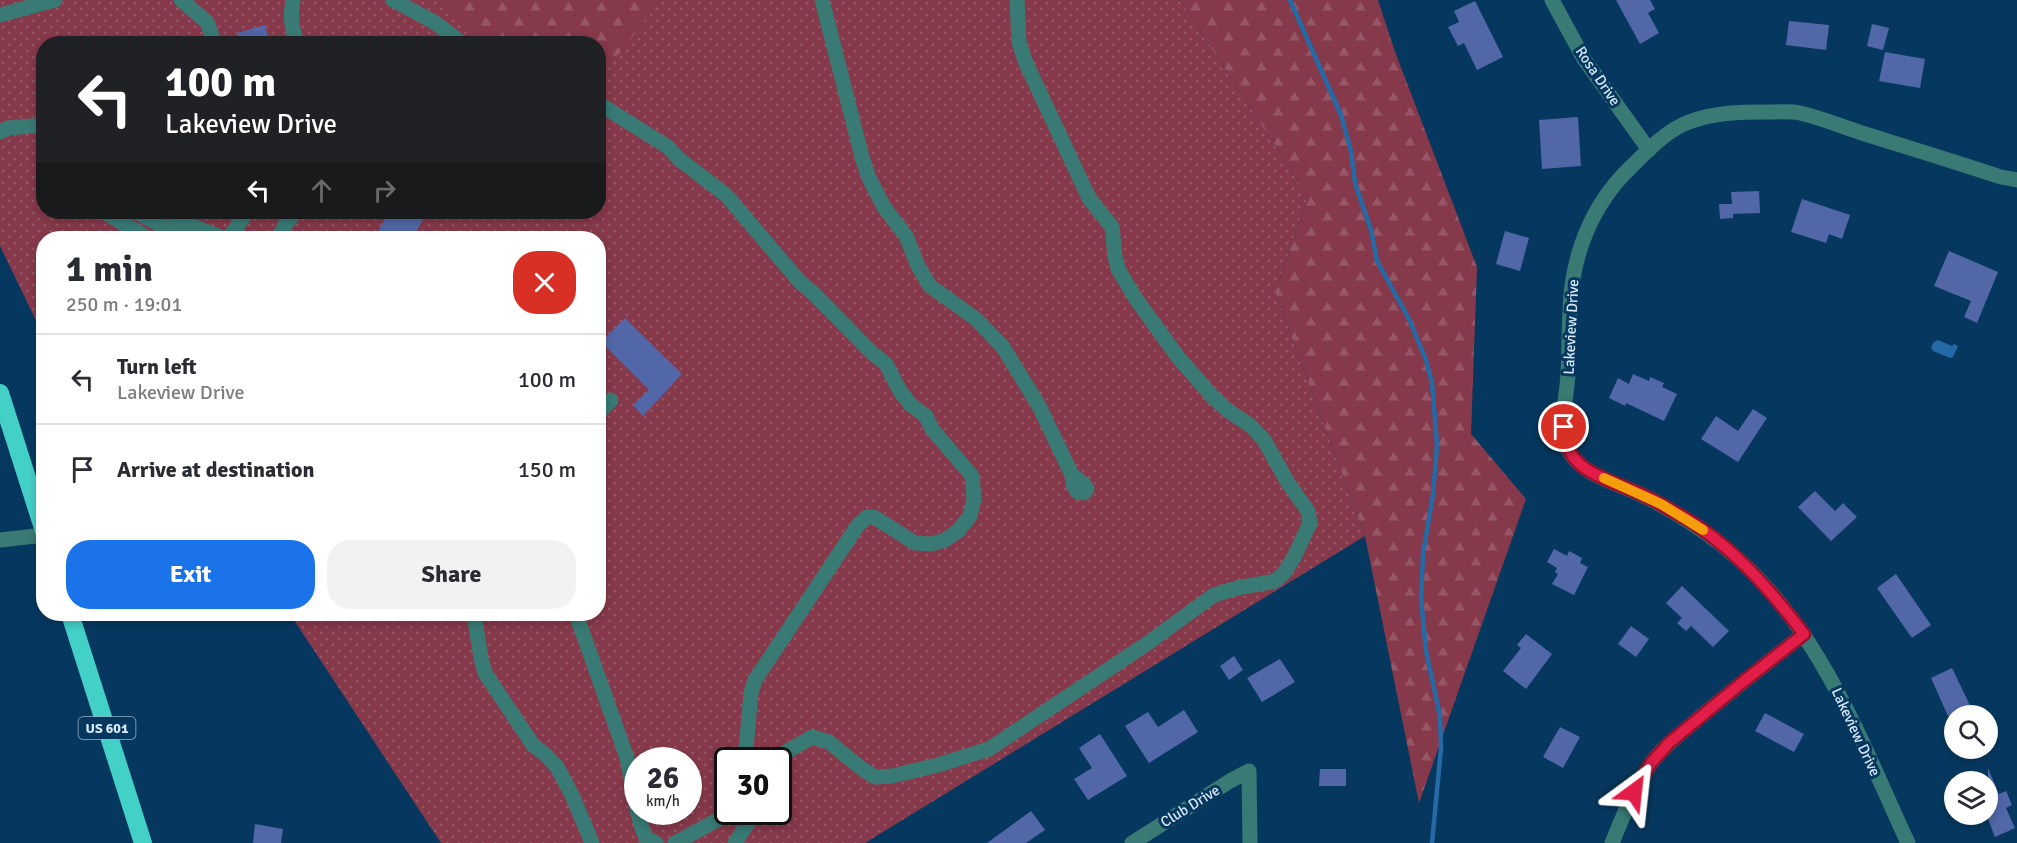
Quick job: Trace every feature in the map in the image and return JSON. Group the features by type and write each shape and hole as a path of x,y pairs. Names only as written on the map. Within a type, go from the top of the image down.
{"highway":[{"path":"0,393 36,508"},
{"name":"US 601","path":"72,621 143,843"}],"street":[{"path":"0,15 55,0"},
{"path":"181,0 207,22 212,36"},
{"path":"293,0 290,16 295,36"},
{"path":"393,0 434,22 452,36"},
{"path":"822,0 862,157 869,178 884,207 906,236 918,266 930,286 976,319 1003,347 1039,406 1072,475"},
{"path":"792,749 812,737 829,742 875,777 938,765 989,749 1145,645 1214,595 1275,581 1284,573 1293,559 1310,523 1308,511 1288,483 1263,440 1251,426 1227,410 1212,396 1184,364 1136,299 1118,269 1112,227 1089,198 1025,61 1019,42 1017,0"},
{"name":"Rosa Drive","path":"1552,0 1584,59 1648,150"},
{"path":"606,108 668,147 679,159 726,195 798,281 885,364 900,391 911,405 926,416 932,429 972,476 974,499 970,516 958,531 945,540 931,544 915,543 874,517 867,517 858,525 755,680 751,693 746,747"},
{"name":"Lakeview Drive","path":"1908,843 1837,689 1821,660 1804,634 1768,590 1724,546 1680,514 1584,468 1571,455 1565,443 1564,427 1568,376 1570,287 1588,227 1604,196 1648,150 1687,123 1728,112 1798,112 2001,177 2017,180"},
{"path":"0,132 9,128 36,126"},
{"path":"116,219 136,231"},
{"path":"149,219 171,231"},
{"path":"178,219 204,231"},
{"path":"606,405 611,399"},
{"path":"0,540 36,534"},
{"path":"476,621 485,673 533,745 546,754 557,767 572,795 592,843"},
{"path":"578,621 627,758 639,821 646,838 656,843"},
{"path":"1612,843 1640,781 1651,763 1669,743 1804,634"},
{"name":"Club Drive","path":"1132,843 1249,771 1250,843"},
{"path":"675,843 714,822"},
{"path":"735,843 747,825"}],"green space":[{"path":"0,0 1180,0 1308,196 1275,292 1365,536 865,843 441,843 295,621 606,621 606,231 36,231 36,321 0,246"},
{"path":"436,0 661,0 620,53 606,64 606,36 473,36"},
{"path":"1180,0 1378,0 1394,49 1477,267 1471,434 1526,499 1419,803 1365,536 1275,292 1308,196"}],"water":[{"path":"1938,340 1958,346 1953,357 1950,358 1933,351 1931,347"}],"building":[{"path":"1616,0 1650,0 1655,9 1648,13 1659,33 1640,44"},
{"path":"1475,1 1503,57 1477,70 1464,43 1458,46 1448,27 1459,22 1454,11"},
{"path":"1789,21 1829,25 1826,50 1786,45"},
{"path":"1872,24 1889,28 1883,50 1867,46"},
{"path":"265,25 268,36 238,36 237,33"},
{"path":"1885,52 1925,59 1920,88 1879,81"},
{"path":"1578,117 1581,166 1542,169 1539,120"},
{"path":"1759,191 1760,213 1733,214 1733,218 1720,219 1719,204 1732,204 1731,192"},
{"path":"1802,199 1850,215 1842,239 1829,234 1826,243 1791,232"},
{"path":"384,219 423,219 417,231 378,231"},
{"path":"1505,231 1529,238 1520,271 1496,264"},
{"path":"1949,251 1998,272 1977,323 1964,317 1971,301 1934,286"},
{"path":"625,318 682,374 643,416 633,405 649,390 606,347 606,337"},
{"path":"1633,374 1649,381 1650,377 1664,383 1662,387 1677,394 1664,421 1626,403 1625,406 1609,398 1618,378 1629,384"},
{"path":"1753,409 1767,418 1738,462 1701,439 1716,416 1738,431"},
{"path":"1815,491 1835,511 1843,503 1857,517 1831,541 1798,507"},
{"path":"1554,549 1567,556 1569,551 1582,558 1580,563 1588,567 1574,595 1552,584 1558,574 1555,572 1557,568 1547,562"},
{"path":"1896,574 1931,625 1912,638 1877,588"},
{"path":"1682,586 1729,631 1713,647 1691,626 1686,631 1677,623 1682,618 1666,603"},
{"path":"1631,626 1649,639 1636,657 1618,644"},
{"path":"1526,634 1552,654 1526,689 1503,671 1521,648 1517,645"},
{"path":"1234,656 1243,670 1229,680 1220,666"},
{"path":"1280,659 1295,682 1262,702 1247,678"},
{"path":"1952,668 1970,705 1944,705 1944,707 1931,678"},
{"path":"1184,710 1198,732 1149,763 1125,726 1148,712 1158,727"},
{"path":"1765,713 1804,734 1794,752 1755,731"},
{"path":"1560,727 1580,737 1563,768 1543,757"},
{"path":"1100,734 1127,776 1088,800 1074,779 1092,768 1079,748"},
{"path":"1320,769 1346,769 1346,786 1319,786"},
{"path":"2006,791 2012,805 2006,808 2015,828 1995,837 1990,825 1998,825 1998,792 1999,794"},
{"path":"1031,811 1045,830 1026,843 987,843"},
{"path":"255,824 283,829 281,843 253,843"}],"waterway":[{"path":"1290,0 1341,115 1351,151 1355,183 1371,230 1377,261 1409,319 1426,360 1432,383 1437,445 1433,494 1423,554 1421,598 1426,651 1440,716 1441,748 1432,843"}],"slow traffic":[{"path":"1604,478 1642,494 1680,514 1703,530"}],"route":[{"path":"1564,427 1565,443 1571,455 1584,468 1680,514 1724,546 1742,562 1783,607 1804,634 1669,743 1651,763 1634,792"}]}
